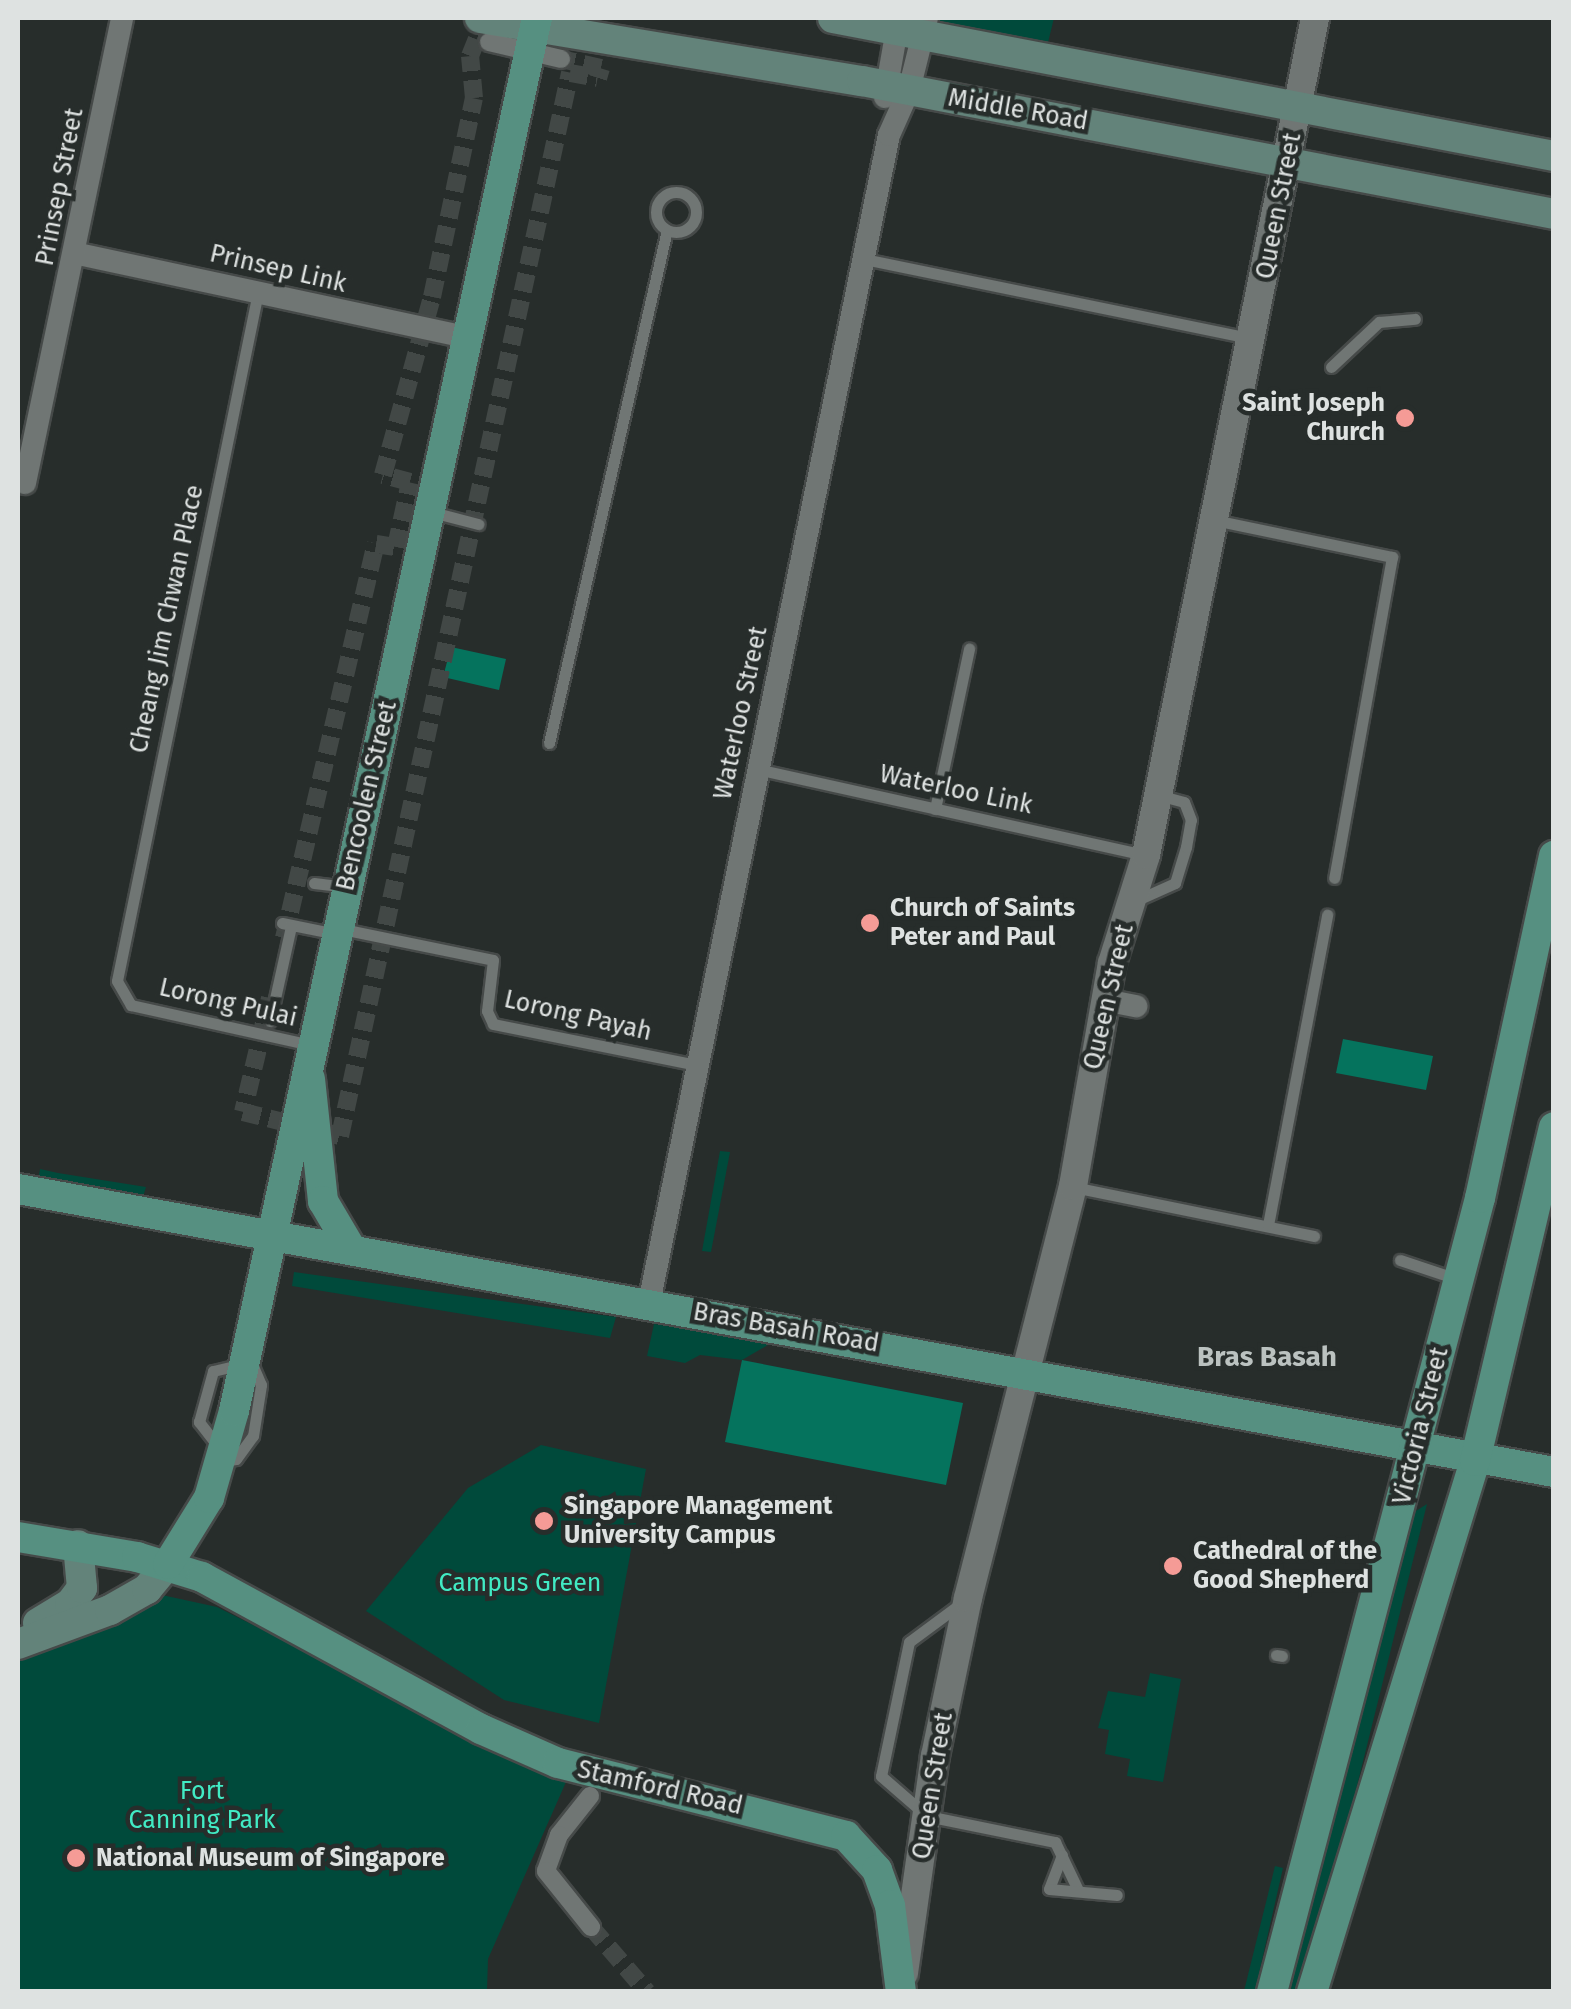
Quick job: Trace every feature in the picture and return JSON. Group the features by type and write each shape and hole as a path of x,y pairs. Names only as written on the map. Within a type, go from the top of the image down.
{"main road":[{"path":"832,18 912,25 1298,111 1554,156"},
{"name":"Middle Road","path":"485,30 534,32 896,88 1287,159 1554,214"},
{"name":"Bencoolen Street","path":"168,1564 188,1542 221,1457 245,1358 534,32"},
{"name":"Victoria Street","path":"1272,1992 1417,1451 1554,856"},
{"path":"309,1054 323,1201 350,1247"},
{"path":"1312,1992 1474,1460 1554,1127"},
{"name":"Bras Basah Road","path":"18,1189 1028,1372 1417,1451 1554,1472"},
{"name":"Stamford Road","path":"18,1537 168,1564 558,1763 846,1836 877,1870 902,1983"},
{"path":"18,1633 55,1615 82,1588 78,1546"},
{"path":"18,1644 110,1610 146,1589 168,1564"}],"street":[{"name":"Prinsep Street","path":"24,484 122,18"},
{"name":"Queen Street","path":"902,1983 927,1816 968,1598 1073,1186 1104,1000 1146,855 1315,18"},
{"name":"Waterloo Street","path":"648,1303 912,25"},
{"path":"534,32 561,59"},
{"name":"Prinsep Link","path":"74,253 470,338"},
{"path":"1104,1000 1136,1006"},
{"path":"590,1796 558,1835 546,1871 591,1927"}],"lane":[{"path":"549,743 615,435 667,230"},
{"path":"864,260 1252,339"},
{"name":"Cheang Jim Chwan Place","path":"120,956 258,292"},
{"path":"1331,367 1380,322 1415,319"},
{"path":"432,512 478,524"},
{"path":"1214,520 1340,551 1392,556 1334,878"},
{"path":"935,808 968,650"},
{"name":"Waterloo Link","path":"757,770 1146,855"},
{"path":"1135,902 1175,883 1186,847 1191,820 1184,802 1158,795"},
{"path":"314,883 346,887"},
{"path":"1268,1225 1328,915"},
{"path":"270,1022 287,925 337,931"},
{"name":"Lorong Payah","path":"337,931 492,960 487,1011 494,1024 697,1065"},
{"name":"Lorong Pulai","path":"120,956 118,989 130,1004 309,1054"},
{"path":"1073,1186 1314,1236"},
{"path":"1400,1260 1459,1279"},
{"path":"968,1598 908,1642 880,1770 885,1782 927,1816 1055,1842 1078,1890"},
{"path":"1062,1855 1049,1889 1116,1895"}],"green space":[{"path":"937,18 1054,18 1041,71 930,45"},
{"path":"720,1151 730,1152 711,1252 702,1251"},
{"path":"40,1169 146,1187 143,1197 38,1180"},
{"path":"294,1272 616,1317 610,1338 292,1286"},
{"path":"654,1324 773,1342 742,1360 700,1355 685,1363 647,1356"},
{"name":"Campus Green","path":"541,1445 646,1469 599,1723 504,1700 366,1611 468,1488"},
{"path":"1427,1504 1306,1991 1286,1992 1411,1514"},
{"name":"Fort Canning Park","path":"162,1595 217,1607 566,1782 488,1959 487,1991 18,1992 18,1658 74,1641"},
{"path":"1150,1673 1181,1679 1163,1782 1127,1776 1130,1759 1105,1754 1109,1730 1098,1728 1108,1691 1145,1697"},
{"path":"1275,1866 1283,1868 1255,1991 1244,1991"}],"shaded area":[{"path":"451,647 506,659 499,690 443,677"},
{"path":"1343,1039 1433,1056 1426,1090 1336,1073"},
{"path":"742,1360 963,1403 946,1485 725,1442"}],"tunnel":[{"path":"284,938 376,544 396,547 410,482 383,475 432,297 474,98 470,56 477,39 489,42"},
{"path":"270,998 243,1112 340,1136 570,73 598,78 601,68 561,59"},
{"path":"591,1927 647,1992"}],"place":[{"name":"Saint Joseph Church","path":"1405,418"},
{"name":"Church of Saints Peter and Paul","path":"870,923"},
{"name":"Singapore Management University Campus","path":"544,1521"},
{"name":"Cathedral of the Good Shepherd","path":"1173,1566"},
{"name":"National Museum of Singapore","path":"76,1858"}],"district":[{"name":"Bras Basah","path":"1267,1357"}]}
